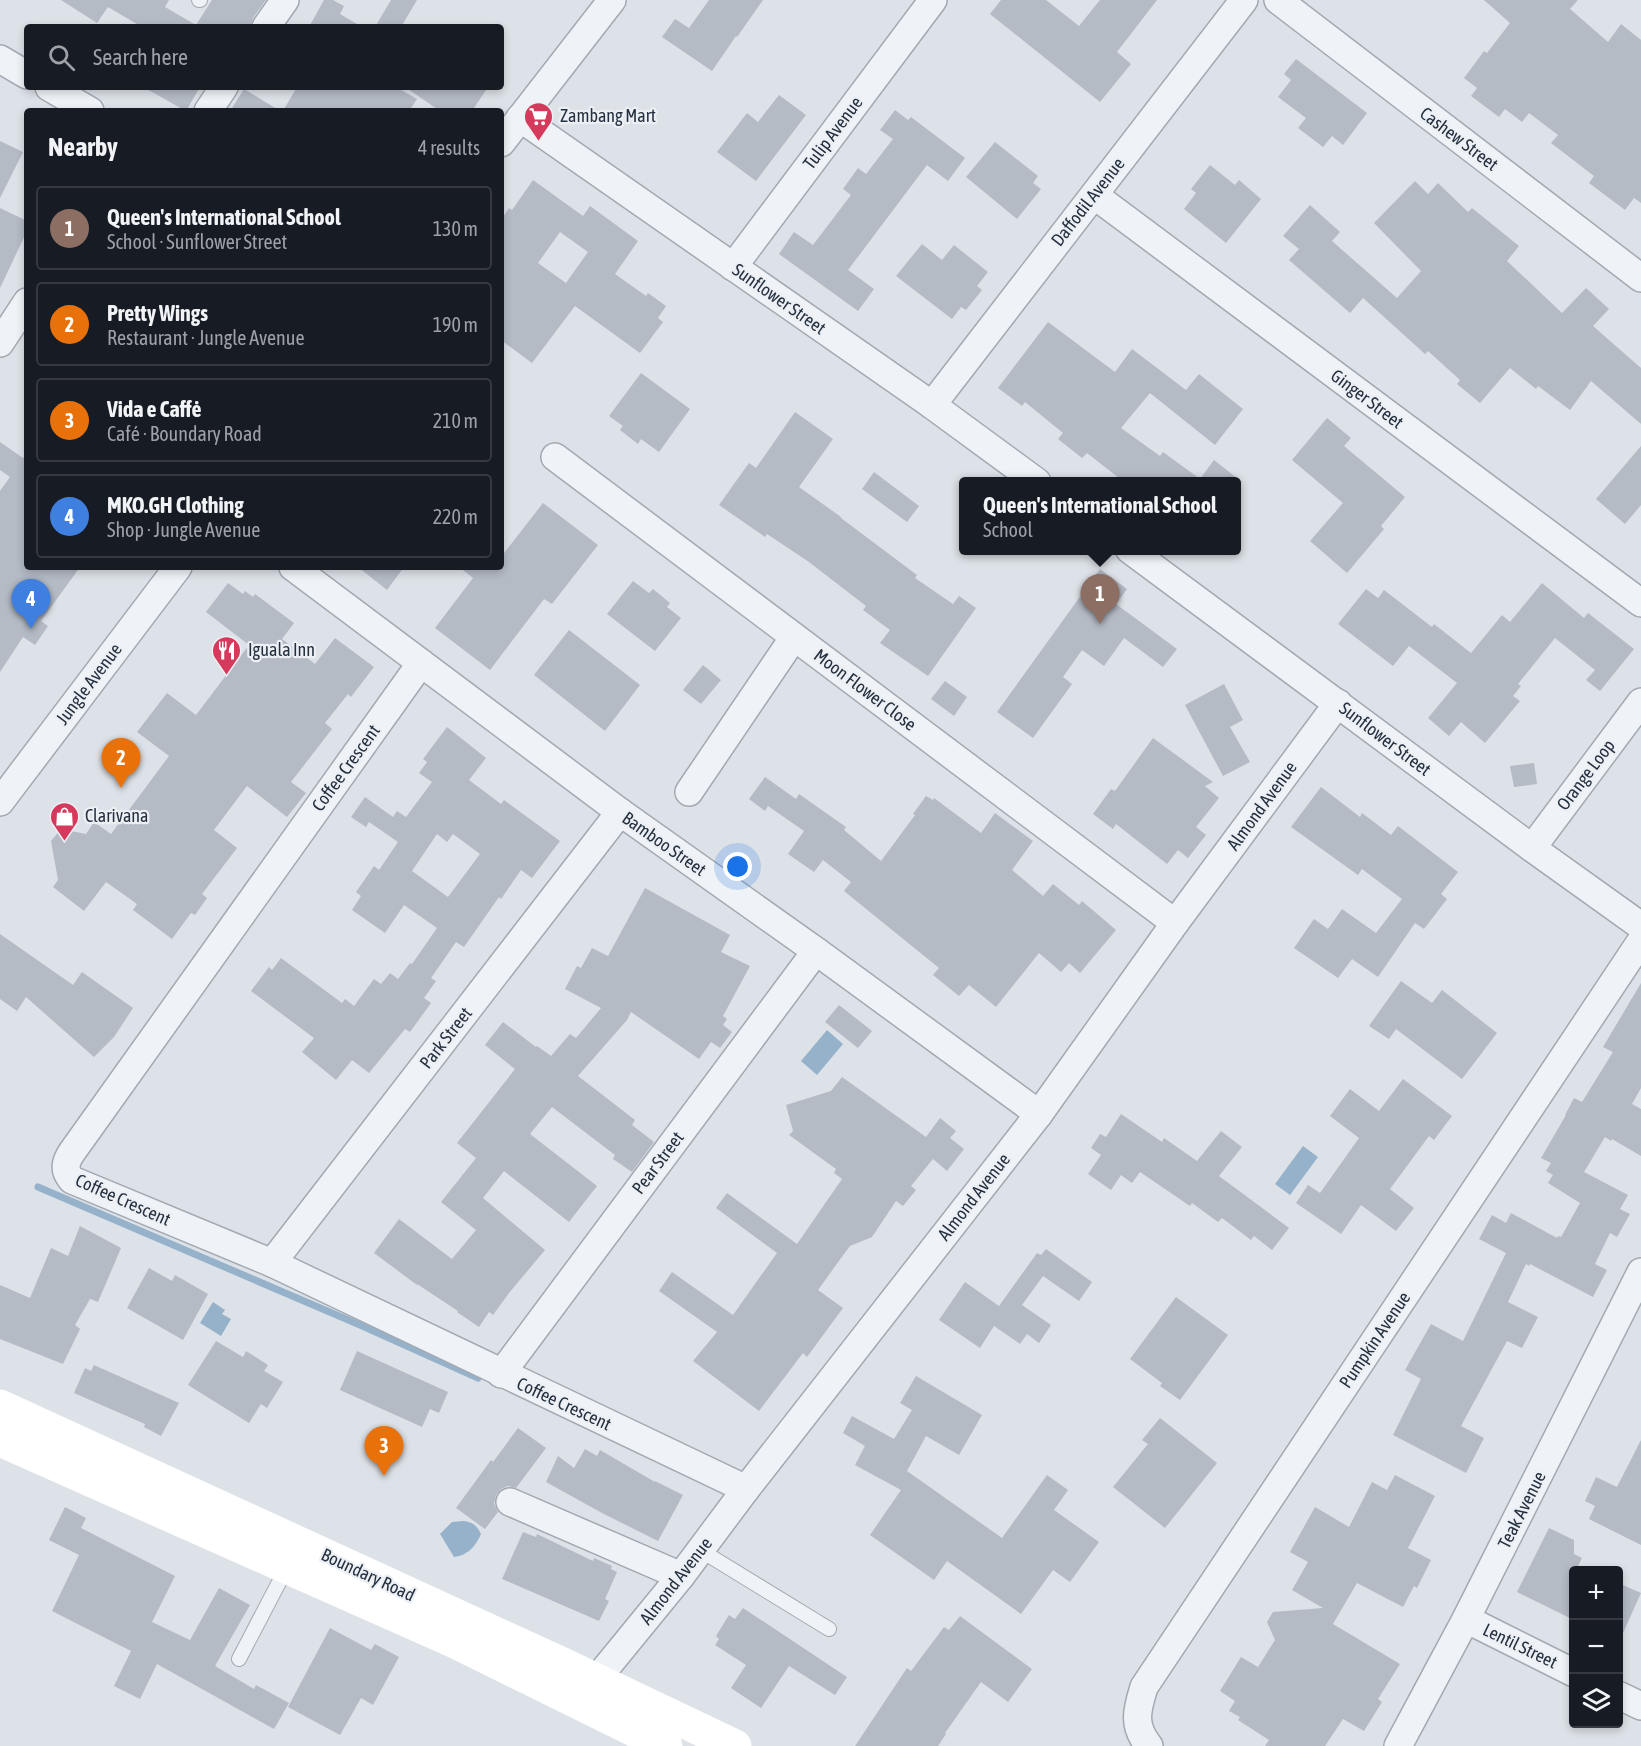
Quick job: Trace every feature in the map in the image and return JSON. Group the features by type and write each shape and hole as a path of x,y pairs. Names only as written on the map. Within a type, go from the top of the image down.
{"main road":[{"name":"Boundary Road","path":"0,1406 735,1746"},
{"name":"Boundary Road","path":"0,1440 455,1642 666,1746"}],"street":[{"path":"268,24 285,0"},
{"path":"504,139 612,0"},
{"name":"Tulip Avenue","path":"733,267 933,0"},
{"name":"Daffodil Avenue","path":"932,405 1244,0"},
{"name":"Cashew Street","path":"1278,0 1641,278"},
{"path":"0,59 24,73"},
{"path":"54,90 85,108"},
{"path":"210,108 222,90"},
{"name":"Sunflower Street","path":"520,117 932,405 1029,477"},
{"name":"Ginger Street","path":"1094,195 1641,603"},
{"path":"0,343 24,307"},
{"name":"Moon Flower Close","path":"555,457 1175,923"},
{"name":"Sunflower Street","path":"1138,555 1532,848 1641,926"},
{"name":"Jungle Avenue","path":"0,802 176,570"},
{"name":"Bamboo Street","path":"297,570 620,812 816,951 1039,1114"},
{"path":"689,792 794,637"},
{"name":"Coffee Crescent","path":"421,663 72,1152 65,1168 72,1180 272,1263 746,1489"},
{"name":"Orange Loop","path":"1532,848 1641,702"},
{"name":"Almond Avenue","path":"596,1680 681,1576 746,1489 1039,1114 1175,923 1338,703"},
{"name":"Park Street","path":"272,1263 620,812"},
{"name":"Pumpkin Avenue","path":"1149,1746 1139,1730 1137,1721 1137,1709 1144,1687 1641,941"},
{"name":"Pear Street","path":"501,1374 816,951"},
{"name":"Teak Avenue","path":"1398,1746 1467,1619 1641,1272"},
{"path":"510,1502 681,1576"},
{"name":"Lentil Street","path":"1467,1619 1569,1670"},
{"path":"1623,1697 1641,1706"}],"lane":[{"path":"700,1550 829,1629"},
{"path":"239,1659 287,1567"}],"water":[{"path":"827,1030 843,1044 817,1075 801,1061"},
{"path":"1303,1146 1318,1157 1290,1195 1275,1184"},
{"path":"213,1302 225,1310 222,1314 231,1319 221,1336 200,1323"},
{"path":"463,1521 474,1524 481,1534 470,1550 454,1557 440,1534 452,1522"}],"building":[{"path":"61,0 169,0 165,7 194,24 137,24 108,7 97,23"},
{"path":"212,0 266,0 251,24 197,24"},
{"path":"324,0 333,0 344,6 340,14 357,24 311,24"},
{"path":"391,0 417,0 403,24 377,24"},
{"path":"709,0 763,0 712,71 662,37 675,19 689,28"},
{"path":"1001,0 1046,0 1079,26 1100,0 1157,0 1117,52 1131,64 1100,102 990,14"},
{"path":"1484,0 1578,0 1570,9 1608,42 1621,24 1641,40 1641,203 1634,198 1625,210 1589,183 1594,176 1551,143 1558,135 1529,113 1522,122 1505,109 1499,117 1471,96 1477,88 1464,78 1484,51 1487,53 1510,23"},
{"path":"1296,59 1367,113 1343,145 1332,136 1323,147 1298,128 1306,118 1278,97 1291,80 1284,74"},
{"path":"148,90 198,90 188,108 181,108"},
{"path":"243,90 246,90 275,108 232,108"},
{"path":"295,90 401,90 417,99 411,108 285,108"},
{"path":"409,90 486,90 474,108 436,108"},
{"path":"779,95 806,115 756,181 717,152 747,113 758,122"},
{"path":"895,110 908,120 911,117 965,158 948,181 927,165 848,270 874,289 858,311 779,254 794,232 813,245 851,195 843,189 858,168 866,174 893,139 880,130"},
{"path":"0,141 23,152 0,198"},
{"path":"995,142 1038,176 1033,183 1041,189 1017,219 966,177"},
{"path":"1210,165 1235,185 1239,180 1261,199 1226,243 1184,209 1196,193 1191,189"},
{"path":"533,180 583,216 590,206 638,241 615,274 646,296 648,293 666,306 658,318 663,322 640,353 575,306 532,363 504,342 504,216 509,208 512,210","holes":["560,232 588,252 566,283 538,263"]},
{"path":"1415,181 1428,194 1438,183 1468,212 1472,208 1519,246 1507,261 1562,313 1586,288 1609,309 1593,326 1641,368 1641,424 1591,381 1570,410 1538,386 1536,389 1510,368 1480,403 1457,384 1460,380 1428,351 1425,354 1363,298 1350,313 1289,260 1299,249 1283,236 1310,205 1340,232 1332,241 1397,298 1421,271 1374,223"},
{"path":"0,208 24,220 24,237 0,288"},
{"path":"922,244 942,260 954,245 988,272 977,286 982,290 966,310 961,307 952,319 896,276"},
{"path":"1048,322 1115,372 1132,349 1186,390 1199,374 1243,409 1215,445 1150,393 1121,428 1160,456 1163,452 1197,477 1118,477 1087,453 1082,458 1058,439 1063,433 1025,402 1022,406 998,388"},
{"path":"641,373 690,409 659,452 641,439 638,444 620,430 623,426 609,416"},
{"path":"795,412 833,439 799,487 917,575 915,578 953,604 959,596 976,608 928,676 880,643 890,630 863,610 866,606 809,562 767,534 765,537 719,505 749,463 756,468"},
{"path":"1327,418 1351,438 1344,446 1405,497 1381,526 1384,529 1347,573 1310,541 1343,503 1292,460"},
{"path":"0,442 23,458 24,456 24,570 78,570 41,621 48,626 35,645 23,637 0,672 0,491 10,477 0,470"},
{"path":"1641,446 1641,505 1625,524 1596,499"},
{"path":"1214,460 1236,477 1201,477"},
{"path":"874,472 919,506 907,522 862,489"},
{"path":"543,503 598,545 552,604 544,599 490,670 435,628 473,578 463,570 504,570 504,553"},
{"path":"1100,569 1127,589 1116,604 1177,649 1163,667 1124,638 1104,666 1082,650 1063,677 1072,684 1033,738 997,712"},
{"path":"362,570 402,570 387,590"},
{"path":"633,581 649,593 653,589 670,603 667,607 681,618 655,651 607,614"},
{"path":"228,583 243,594 245,591 253,597 255,594 294,623 282,639 315,664 335,638 374,667 351,697 348,694 325,723 332,729 291,782 306,793 287,817 247,786 214,830 237,848 202,894 207,898 195,915 191,913 172,939 133,910 137,904 106,882 84,911 53,887 58,880 51,841 61,829 86,834 94,822 111,834 169,756 137,732 167,693 196,715 249,645 206,612"},
{"path":"1542,583 1584,618 1588,613 1634,649 1600,691 1586,680 1595,670 1555,638 1518,684 1521,686 1513,696 1520,701 1485,743 1461,722 1449,736 1428,718 1457,683 1409,646 1393,666 1338,624 1366,589 1378,598 1384,590 1432,627 1434,624 1471,653 1502,615 1510,622"},
{"path":"569,630 640,685 605,731 534,675"},
{"path":"703,665 721,680 701,704 683,690"},
{"path":"945,681 967,697 954,716 931,699"},
{"path":"1224,684 1243,720 1230,727 1250,762 1223,776 1185,705"},
{"path":"447,727 486,758 469,780 501,804 504,800 560,841 532,878 521,870 464,947 456,942 431,978 436,981 424,998 431,1003 410,1032 405,1029 369,1073 352,1060 336,1080 302,1052 314,1038 251,991 269,967 272,970 281,958 342,1003 345,999 354,1006 374,979 381,984 390,973 398,979 410,963 412,964 437,928 404,905 385,933 352,910 361,896 356,892 374,866 379,870 398,842 369,822 366,827 351,817 365,797 393,817 397,811 406,817 432,782 419,773 427,762 423,759","holes":["437,834 447,842 453,834 480,854 448,897 412,871"]},
{"path":"1153,738 1213,782 1205,786 1219,798 1196,827 1206,835 1188,858 1178,850 1167,864 1116,824 1113,829 1093,814 1111,789 1115,791"},
{"path":"1534,763 1537,784 1514,787 1510,766"},
{"path":"765,777 796,799 799,794 846,827 844,830 881,861 926,796 933,800 934,798 981,833 995,813 1033,841 1012,870 1043,896 1053,884 1079,905 1082,901 1116,930 1080,973 1069,963 1061,972 1039,953 996,1007 969,985 959,996 933,975 939,968 844,891 851,882 823,860 814,872 788,854 804,831 768,806 765,811 749,799"},
{"path":"1321,787 1360,817 1362,813 1391,835 1398,826 1458,872 1441,894 1447,899 1424,929 1415,923 1378,977 1352,959 1338,978 1294,948 1314,919 1328,929 1342,909 1376,933 1402,899 1362,869 1358,875 1291,827"},
{"path":"645,888 730,935 721,952 750,966 723,1016 727,1019 723,1025 732,1032 720,1048 711,1042 699,1059 631,1012 627,1020 578,1076 635,1120 632,1125 654,1142 632,1172 613,1159 615,1155 552,1107 530,1134 597,1186 569,1222 504,1171 483,1198 545,1250 493,1315 489,1312 479,1327 374,1253 399,1219 452,1259 476,1230 441,1202 476,1158 457,1143 515,1069 485,1045 503,1022 551,1056 570,1034 576,1038 601,1008 565,989 577,966 581,968 592,948 608,956"},
{"path":"0,934 73,985 82,972 133,1008 114,1037 94,1057 26,997 17,1011 0,999"},
{"path":"1401,981 1432,1003 1442,990 1497,1033 1462,1079 1396,1029 1389,1039 1369,1026"},
{"path":"1641,983 1641,1088 1632,1104 1641,1109 1641,1156 1605,1137 1584,1172 1628,1195 1620,1209 1630,1214 1617,1237 1610,1233 1595,1264 1607,1270 1593,1297 1526,1264 1508,1302 1538,1317 1522,1348 1507,1341 1461,1426 1484,1438 1466,1473 1393,1435 1421,1379 1405,1370 1431,1324 1463,1341 1506,1253 1479,1239 1492,1215 1506,1223 1511,1213 1557,1238 1561,1237 1580,1203 1548,1183 1553,1175 1546,1171 1551,1163 1541,1158 1574,1098 1582,1102 1613,1052 1603,1047"},
{"path":"839,1005 872,1031 858,1048 825,1022"},
{"path":"842,1077 926,1137 940,1118 956,1131 950,1138 964,1149 947,1171 933,1159 911,1186 916,1190 903,1206 896,1201 872,1237 850,1246 818,1290 843,1308 807,1357 803,1353 759,1411 693,1361 717,1332 659,1291 672,1272 733,1315 777,1253 716,1208 727,1193 797,1244 842,1179 834,1173 836,1169 789,1135 793,1131 786,1105 831,1091"},
{"path":"1403,1079 1452,1116 1434,1140 1429,1136 1390,1189 1414,1208 1396,1231 1361,1205 1341,1234 1296,1203 1308,1185 1320,1193 1359,1138 1330,1116 1350,1089 1379,1111"},
{"path":"1121,1114 1162,1142 1164,1138 1197,1161 1221,1131 1242,1147 1219,1176 1289,1228 1272,1250 1254,1236 1251,1240 1222,1218 1218,1222 1192,1203 1190,1206 1140,1172 1132,1183 1121,1175 1111,1190 1088,1174 1101,1155 1091,1148 1100,1134 1106,1137"},
{"path":"80,1226 121,1248 98,1302 90,1299 75,1325 80,1329 63,1364 0,1339 0,1285 30,1298 51,1248 68,1256"},
{"path":"1046,1249 1092,1282 1079,1301 1043,1276 1022,1305 1051,1325 1039,1343 1027,1334 1020,1344 994,1326 980,1348 939,1320 965,1282 999,1306 1037,1253 1041,1255"},
{"path":"149,1268 172,1281 175,1275 208,1294 183,1340 127,1308"},
{"path":"1176,1297 1228,1335 1180,1400 1160,1386 1162,1383 1130,1359"},
{"path":"216,1341 243,1357 246,1351 268,1365 264,1371 283,1382 267,1408 261,1404 249,1423 188,1385"},
{"path":"357,1351 448,1392 439,1413 430,1409 422,1427 340,1390"},
{"path":"94,1365 179,1403 161,1436 144,1427 145,1424 74,1393 85,1368 91,1371"},
{"path":"916,1376 982,1415 959,1455 926,1436 907,1471 1002,1538 1047,1475 1068,1490 1054,1510 1099,1542 1070,1582 1053,1570 1021,1614 947,1561 934,1580 870,1535 901,1490 855,1465 865,1446 843,1433 852,1416 894,1439 912,1410 900,1403"},
{"path":"1160,1418 1217,1463 1165,1528 1113,1487 1148,1444 1142,1440"},
{"path":"518,1428 546,1448 516,1488 508,1486 496,1495 494,1504 498,1512 485,1529 456,1508"},
{"path":"1641,1440 1641,1545 1589,1519 1595,1506 1585,1501 1596,1477 1617,1487"},
{"path":"585,1449 597,1456 600,1450 655,1482 683,1495 658,1541 546,1482 558,1456 574,1468"},
{"path":"1395,1475 1435,1496 1408,1548 1431,1560 1417,1588 1414,1586 1403,1607 1357,1583 1333,1624 1400,1664 1378,1699 1382,1702 1364,1731 1343,1719 1325,1746 1265,1746 1269,1740 1238,1720 1240,1717 1229,1711 1235,1701 1220,1691 1241,1657 1258,1667 1275,1640 1267,1622 1273,1612 1323,1608 1292,1590 1308,1562 1290,1552 1315,1507 1349,1527 1372,1482 1387,1490"},
{"path":"65,1507 86,1518 81,1528 175,1576 152,1622 190,1640 219,1588 250,1605 215,1666 254,1689 256,1685 289,1703 274,1729 157,1664 140,1699 114,1686 131,1651 52,1611 79,1555 49,1540"},
{"path":"1549,1528 1574,1540 1574,1554 1582,1558 1578,1566 1569,1566 1569,1618 1517,1592"},
{"path":"523,1532 536,1537 537,1534 593,1561 594,1558 612,1566 611,1569 617,1572 605,1599 609,1601 599,1621 502,1579"},
{"path":"1623,1585 1641,1593 1623,1633"},
{"path":"743,1608 847,1677 835,1695 789,1666 761,1708 731,1688 746,1665 715,1645 719,1639 716,1636 729,1615 735,1619"},
{"path":"960,1616 1032,1669 1008,1702 981,1682 938,1746 855,1746 907,1668 911,1671 944,1627 949,1630"},
{"path":"330,1628 371,1650 375,1644 399,1657 373,1705 361,1698 340,1735 288,1707"}],"waterway":[{"path":"38,1187 478,1378"}],"place":[{"name":"Zambang Mart","path":"539,142"},
{"name":"Queen's International School","path":"1100,624"},
{"name":"MKO.GH Clothing","path":"31,629"},
{"name":"Iguala Inn","path":"227,676"},
{"name":"Pretty Wings","path":"121,788"},
{"name":"Clarivana","path":"64,842"},
{"name":"Vida e Caffė","path":"384,1476"}]}
